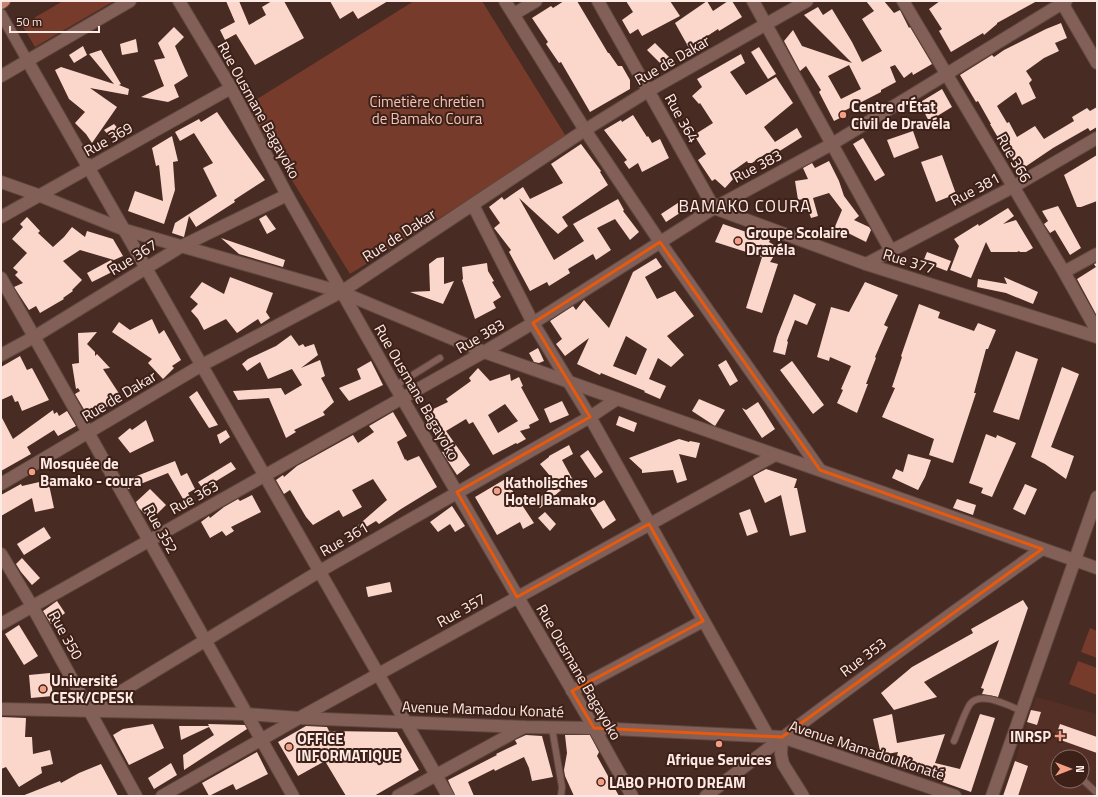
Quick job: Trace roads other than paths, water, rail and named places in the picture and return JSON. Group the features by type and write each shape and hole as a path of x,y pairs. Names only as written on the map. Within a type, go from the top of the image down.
{"street":[{"path":"1,76 130,1"},
{"name":"Rue Ousmane Bagayoko","path":"179,1 231,88 287,195 395,386 632,796"},
{"path":"506,1 585,130 660,242 820,470"},
{"path":"514,14 536,1"},
{"name":"Rue 364","path":"598,1 714,208"},
{"path":"753,1 891,251"},
{"name":"Rue de Dakar","path":"1,484 202,366 342,292 585,130 648,91 807,1"},
{"name":"Rue 366","path":"903,1 948,74 1097,330"},
{"path":"1063,2 1097,63"},
{"name":"Rue 383","path":"402,398 533,323 714,208 832,144 1063,2"},
{"path":"1,14 448,796"},
{"name":"Rue 369","path":"1,217 231,88"},
{"name":"Rue 381","path":"866,264 1013,187 1097,138"},
{"path":"1,182 38,195 125,230 342,292 484,352 1097,568"},
{"name":"Rue 367","path":"1,355 34,337 182,246 287,195"},
{"path":"473,205 533,323 590,417 768,736"},
{"name":"Rue 377","path":"714,208 866,264 1097,337"},
{"path":"1064,272 1097,254"},
{"name":"Rue 352","path":"1,278 293,796"},
{"name":"Rue 363","path":"1,624 402,398"},
{"name":"Rue 361","path":"89,711 320,571 590,417 617,399"},
{"name":"Rue 357","path":"162,796 378,674 775,455"},
{"path":"992,796 1097,497"},
{"name":"Rue 353","path":"706,796 782,737 902,648 1042,549"},
{"name":"Rue 350","path":"1,554 32,606 136,796"},
{"path":"572,691 703,621"},
{"name":"Avenue Mamadou Konaté","path":"1,709 247,714 299,718 552,728 594,728 782,737 955,796"},
{"path":"398,796 524,727"},
{"path":"782,737 781,754 783,764 803,796"}],"lane":[{"path":"395,386 440,358"},
{"path":"954,741 970,703 976,699 990,699 1022,711"},
{"path":"552,728 562,788 561,796"}],"place":[{"name":"Centre d'État Civil de Dravéla","path":"843,115"},
{"name":"Groupe Scolaire Dravéla","path":"738,241"},
{"name":"Mosquée de Bamako - coura","path":"32,472"},
{"name":"Katholisches Hotel Bamako","path":"497,491"},
{"name":"Université CESK/CPESK","path":"43,689"},
{"name":"INRSP","path":"1060,736"},
{"name":"Afrique Services","path":"719,744"},
{"name":"OFFICE INFORMATIQUE","path":"289,747"},
{"name":"LABO PHOTO DREAM","path":"601,782"}],"district":[{"name":"BAMAKO COURA","path":"745,206"}],"park label":[{"name":"Cimetière chretien de Bamako Coura","path":"427,110"}]}
